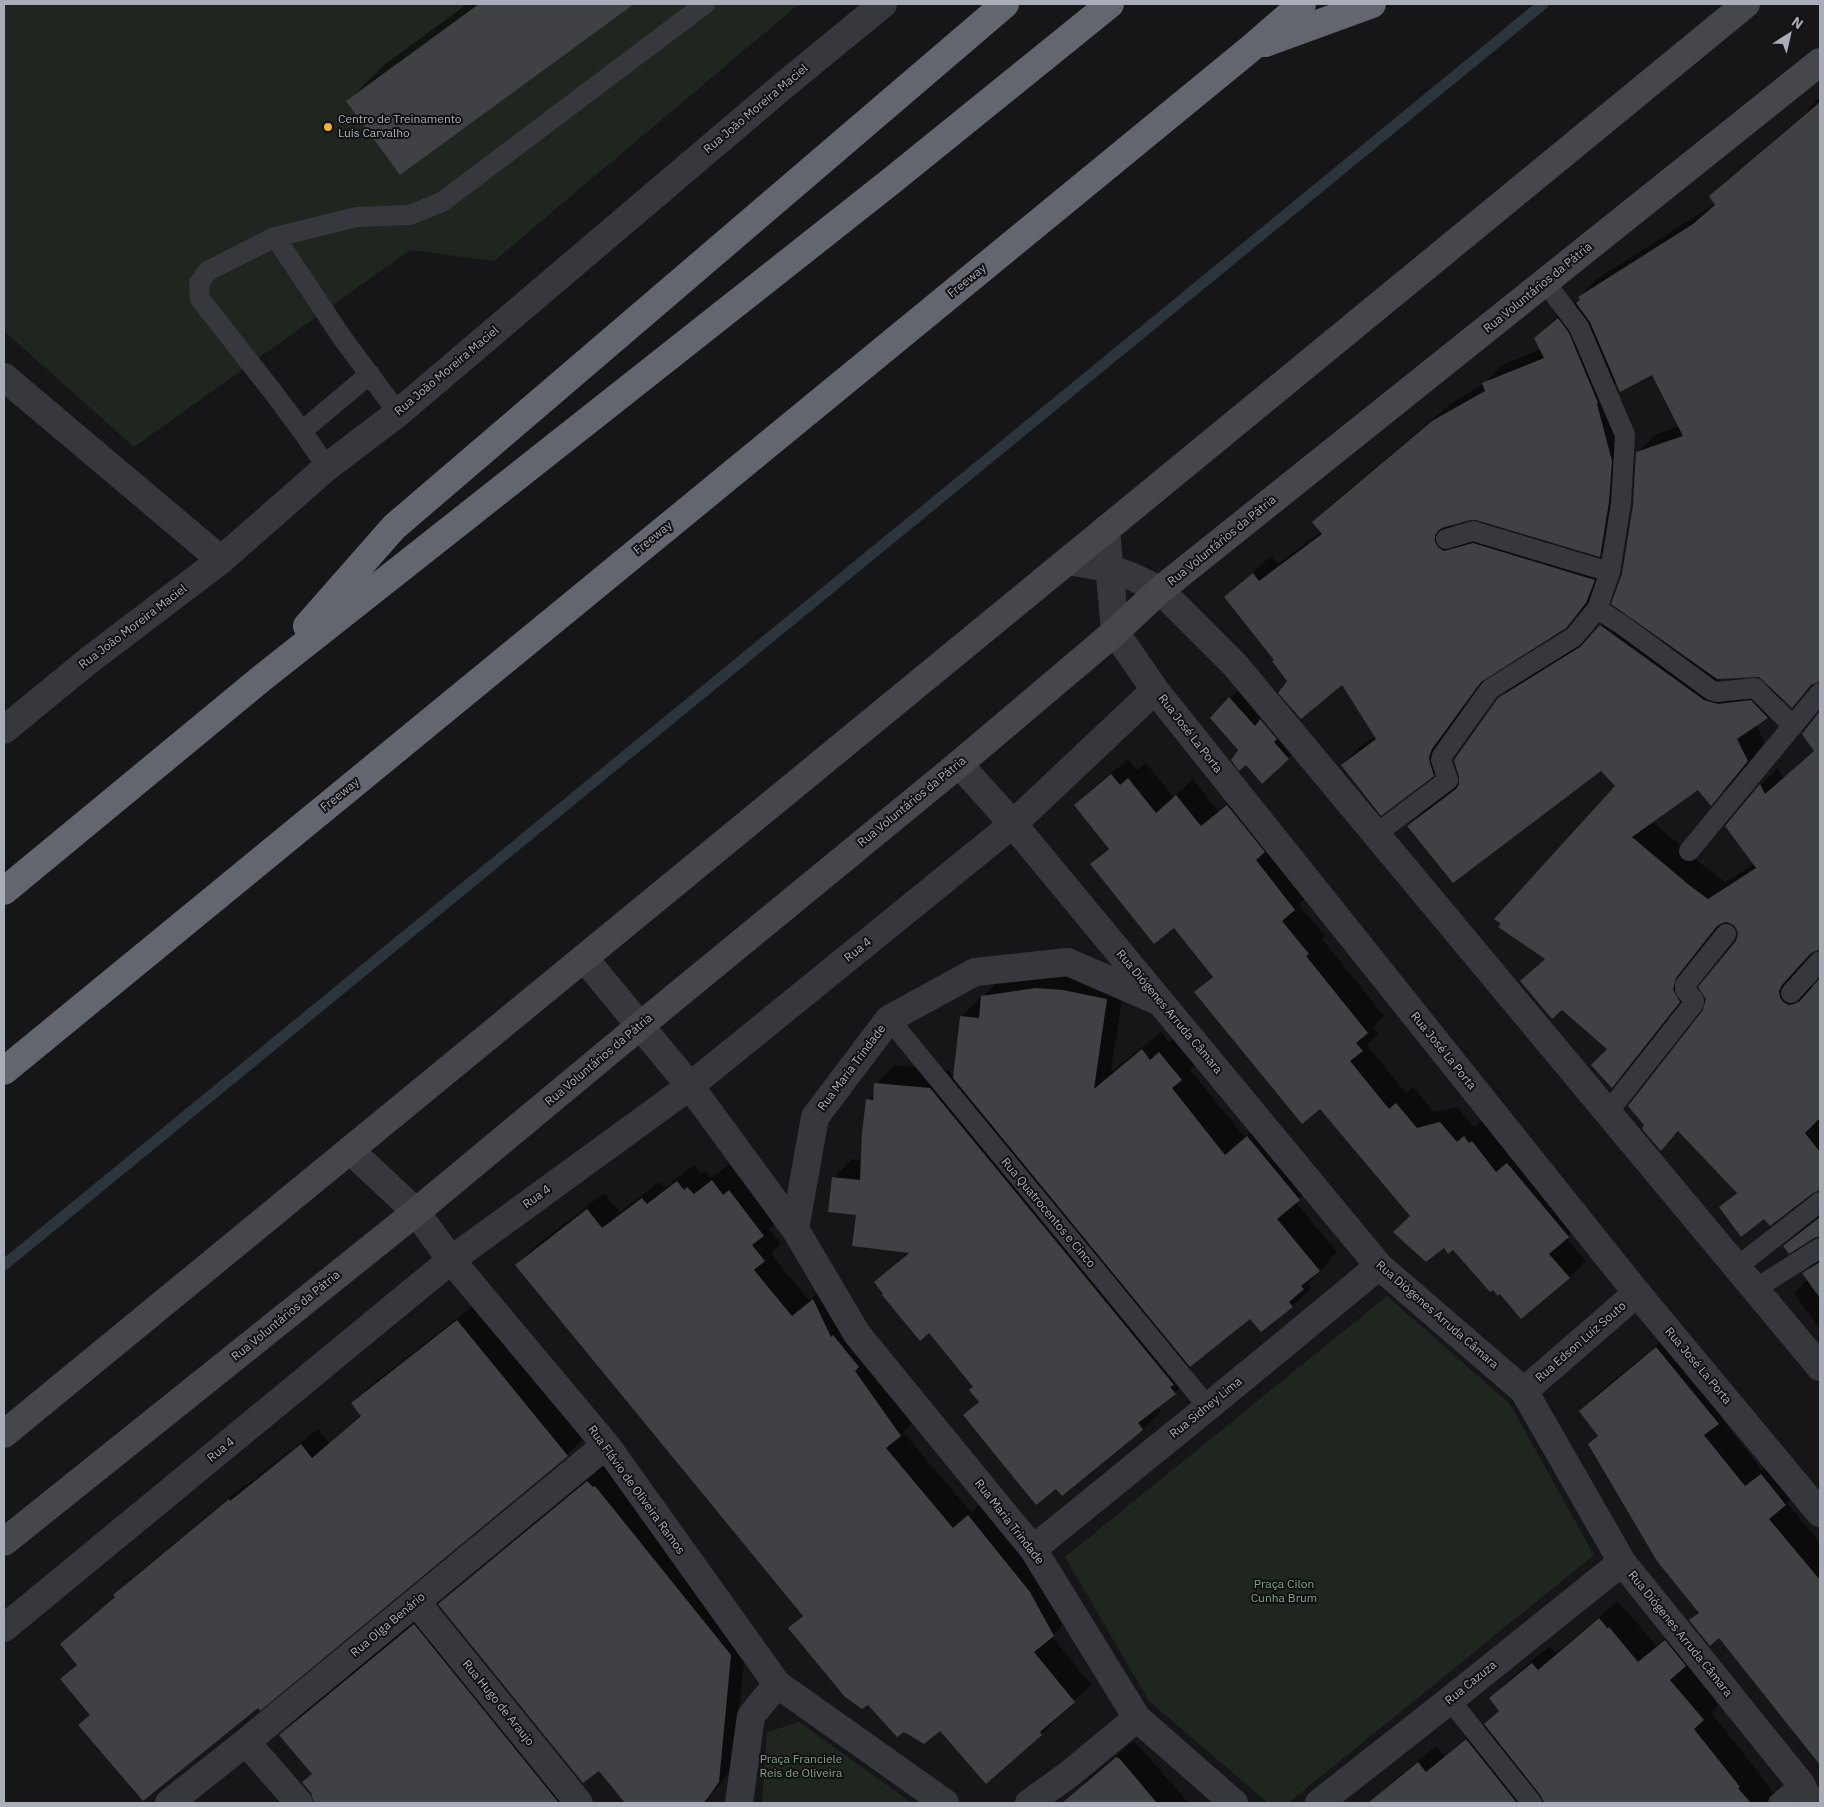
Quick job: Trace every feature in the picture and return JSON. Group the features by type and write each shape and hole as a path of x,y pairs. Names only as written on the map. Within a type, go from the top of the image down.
{"highway":[{"path":"262,678 394,527 1005,4"},
{"path":"4,891 262,678 890,182 1110,4"},
{"name":"Freeway","path":"4,1071 1250,49 1302,4"},
{"path":"1250,49 1372,4"}],"main road":[{"path":"4,1434 1746,4"},
{"name":"Rua Voluntários da Pátria","path":"4,1542 416,1212 959,764 1115,632 1160,590 1820,62"}],"street":[{"name":"Rua João Moreira Maciel","path":"4,730 88,661 221,560 327,468 398,413 783,86 883,4"},
{"path":"4,377 221,560"},
{"name":"Rua José La Porta","path":"1106,530 1115,632 1155,690 1637,1293 1820,1513"},
{"path":"1068,561 1108,568 1160,590 1235,665 1820,1367"},
{"name":"Rua 4","path":"4,1628 451,1260 690,1086 1013,824 1155,690"},
{"path":"959,764 1013,824"},
{"name":"Rua Diógenes Arruda Câmara","path":"1013,824 1379,1266 1524,1392 1622,1562 1806,1793"},
{"name":"Rua Maria Trindade","path":"584,958 690,1086 795,1229 857,1334 1032,1549 1137,1718 1234,1803"},
{"name":"Rua Maria Trindade","path":"795,1229 815,1117 889,1019 975,972 1068,962 1161,1003"},
{"name":"Rua Flávio de Oliveira Ramos","path":"350,1150 416,1212 451,1260 606,1445 777,1684 944,1803"},
{"name":"Rua Sidney Lima","path":"1032,1549 1379,1266"},
{"name":"Rua Edson Luiz Souto","path":"1524,1392 1637,1293"},
{"name":"Rua Olga Benário","path":"169,1803 246,1742 606,1445"},
{"name":"Rua Cazuza","path":"1319,1803 1622,1562"},
{"name":"Rua Hugo de Araujo","path":"416,1602 579,1803"},
{"path":"739,1803 752,1716 777,1684"},
{"path":"1029,1803 1068,1775 1137,1718"},
{"path":"246,1742 299,1803"}],"lane":[{"path":"327,468 302,431 200,299 199,283 208,271 275,237 357,217 410,215 442,202 705,4"},
{"path":"275,237 343,339 398,413"},
{"path":"1376,834 1448,780 1442,756 1493,687 1574,638 1597,609 1610,572 1621,503 1625,435 1579,327 1545,282"},
{"path":"302,431 370,374"},
{"path":"1446,539 1473,531 1610,572"},
{"path":"1597,609 1621,624 1711,690 1717,692 1754,688 1793,726"},
{"path":"1689,851 1820,693"},
{"path":"1608,1112 1694,1003 1694,1000 1684,990 1685,986 1726,934"},
{"path":"1791,993 1820,961"},
{"name":"Rua Quatrocentos e Cinco","path":"889,1019 1208,1407"},
{"path":"1737,1267 1820,1202"},
{"path":"1755,1289 1820,1248"},
{"path":"1450,1700 1532,1803"},
{"path":"1778,1803 1806,1793"}],"green space":[{"name":"Centro de Treinamento Luis Carvalho","path":"4,4 799,4 494,261 410,250 134,447 4,331"},
{"name":"Praça Cilon Cunha Brum","path":"1387,1296 1510,1404 1594,1555 1288,1803 1268,1803 1149,1701 1065,1557"},
{"name":"Praça Franciele Reis de Oliveira","path":"799,1722 912,1803 762,1803 767,1732"}],"building":[{"path":"479,4 634,4 400,175 346,101"},
{"path":"1820,102 1820,681 1811,685 1792,708 1759,677 1717,679 1611,604 1622,574 1633,505 1636,452 1683,436 1652,375 1620,392 1590,322 1576,303 1580,300 1578,297 1693,224 1715,205 1709,196"},
{"path":"1558,318 1569,333 1598,403 1612,461 1609,502 1600,557 1476,520 1442,528 1435,536 1435,542 1444,551 1473,543 1595,580 1586,603 1566,628 1481,682 1432,749 1429,757 1434,776 1381,816 1341,765 1376,739 1342,685 1301,719 1278,693 1287,681 1272,661 1274,660 1224,597 1253,573 1259,581 1322,534 1312,522 1432,421 1485,391 1482,383 1544,358 1534,338"},
{"path":"1600,625 1704,700 1718,704 1751,700 1768,718 1737,739 1748,761 1711,806 1698,790 1632,837 1708,899 1756,868 1725,826 1760,784 1765,794 1814,751 1802,734 1820,711 1820,949 1811,953 1782,985 1779,991 1783,1002 1789,1005 1794,1004 1800,1001 1820,978 1820,1118 1805,1133 1820,1152 1820,1190 1813,1193 1770,1226 1764,1219 1741,1237 1719,1207 1737,1193 1678,1131 1661,1151 1642,1129 1644,1125 1628,1106 1703,1010 1706,999 1698,987 1736,941 1738,935 1734,925 1727,922 1717,926 1676,978 1673,990 1680,1002 1612,1088 1591,1065 1607,1049 1562,1010 1552,1019 1520,981 1545,959 1498,927 1501,924 1494,919 1615,786 1601,771 1453,883 1407,826 1456,789 1459,784 1459,777 1454,760 1498,698 1580,647"},
{"path":"1229,697 1255,726 1260,719 1277,739 1274,742 1289,759 1262,784 1246,765 1239,771 1231,760 1238,750 1210,718"},
{"path":"1111,774 1120,785 1128,778 1156,813 1176,795 1201,826 1227,805 1265,852 1256,860 1295,910 1282,921 1309,954 1306,956 1368,1033 1356,1043 1363,1051 1350,1061 1389,1109 1396,1103 1417,1128 1440,1122 1457,1142 1464,1136 1469,1143 1472,1141 1496,1172 1507,1163 1569,1237 1549,1254 1570,1278 1521,1319 1500,1294 1498,1296 1493,1290 1490,1292 1453,1250 1448,1254 1444,1248 1426,1262 1393,1232 1410,1216 1320,1109 1302,1124 1194,992 1213,977 1174,928 1154,944 1090,864 1109,849 1074,805"},
{"path":"1036,988 1063,990 1107,999 1094,1089 1142,1049 1150,1060 1159,1052 1182,1080 1172,1088 1225,1155 1247,1136 1300,1200 1277,1219 1320,1271 1301,1286 1304,1289 1289,1302 1293,1307 1261,1332 1250,1319 1190,1367 953,1078 960,1016 979,1018 981,996"},
{"path":"874,1083 930,1088 1174,1385 1170,1387 1176,1394 1138,1423 1143,1430 1062,1496 1056,1489 1036,1505 963,1415 979,1402 969,1390 973,1387 929,1333 920,1341 882,1295 874,1282 909,1253 852,1246 856,1215 828,1212 832,1177 860,1180 866,1099 873,1100"},
{"path":"712,1180 723,1195 729,1190 764,1236 752,1245 765,1261 754,1270 792,1316 813,1299 831,1337 833,1335 859,1367 855,1371 901,1436 886,1448 953,1528 968,1515 1030,1592 1054,1636 1034,1652 1075,1702 1040,1732 1042,1735 986,1784 940,1731 924,1744 904,1732 897,1737 868,1705 862,1709 845,1697 788,1628 803,1616 515,1265 587,1209 602,1228 642,1198 647,1204 677,1181 684,1190 687,1187 694,1194"},
{"path":"1820,1217 1820,1236 1789,1254 1783,1246"},
{"path":"1820,1262 1820,1298 1802,1273"},
{"path":"457,1320 568,1456 260,1711 258,1708 143,1801 78,1725 90,1715 60,1679 77,1665 60,1644 115,1597 113,1595 229,1499 230,1501 301,1444 312,1458 361,1416 351,1403"},
{"path":"1656,1347 1719,1424 1704,1435 1745,1486 1761,1474 1786,1505 1769,1519 1820,1580 1820,1765 1719,1638 1710,1646 1689,1620 1699,1613 1657,1561 1588,1444 1598,1436 1579,1411"},
{"path":"587,1481 593,1487 595,1486 731,1655 719,1782 704,1803 625,1803 599,1771 583,1783 438,1604"},
{"path":"1599,1618 1608,1629 1609,1627 1638,1662 1665,1640 1686,1666 1670,1680 1704,1720 1694,1729 1751,1803 1544,1803 1541,1796 1484,1724 1499,1711 1489,1698 1532,1663 1538,1670"},
{"path":"414,1624 559,1803 314,1803 311,1793 302,1782 312,1774 279,1735"},
{"path":"1466,1739 1517,1803 1368,1803 1418,1762 1426,1772"},
{"path":"1116,1757 1120,1759 1157,1803 1062,1803"}],"waterway":[{"path":"4,1265 1543,4"}],"place":[{"name":"Centro de Treinamento Luis Carvalho","path":"328,127"}]}
